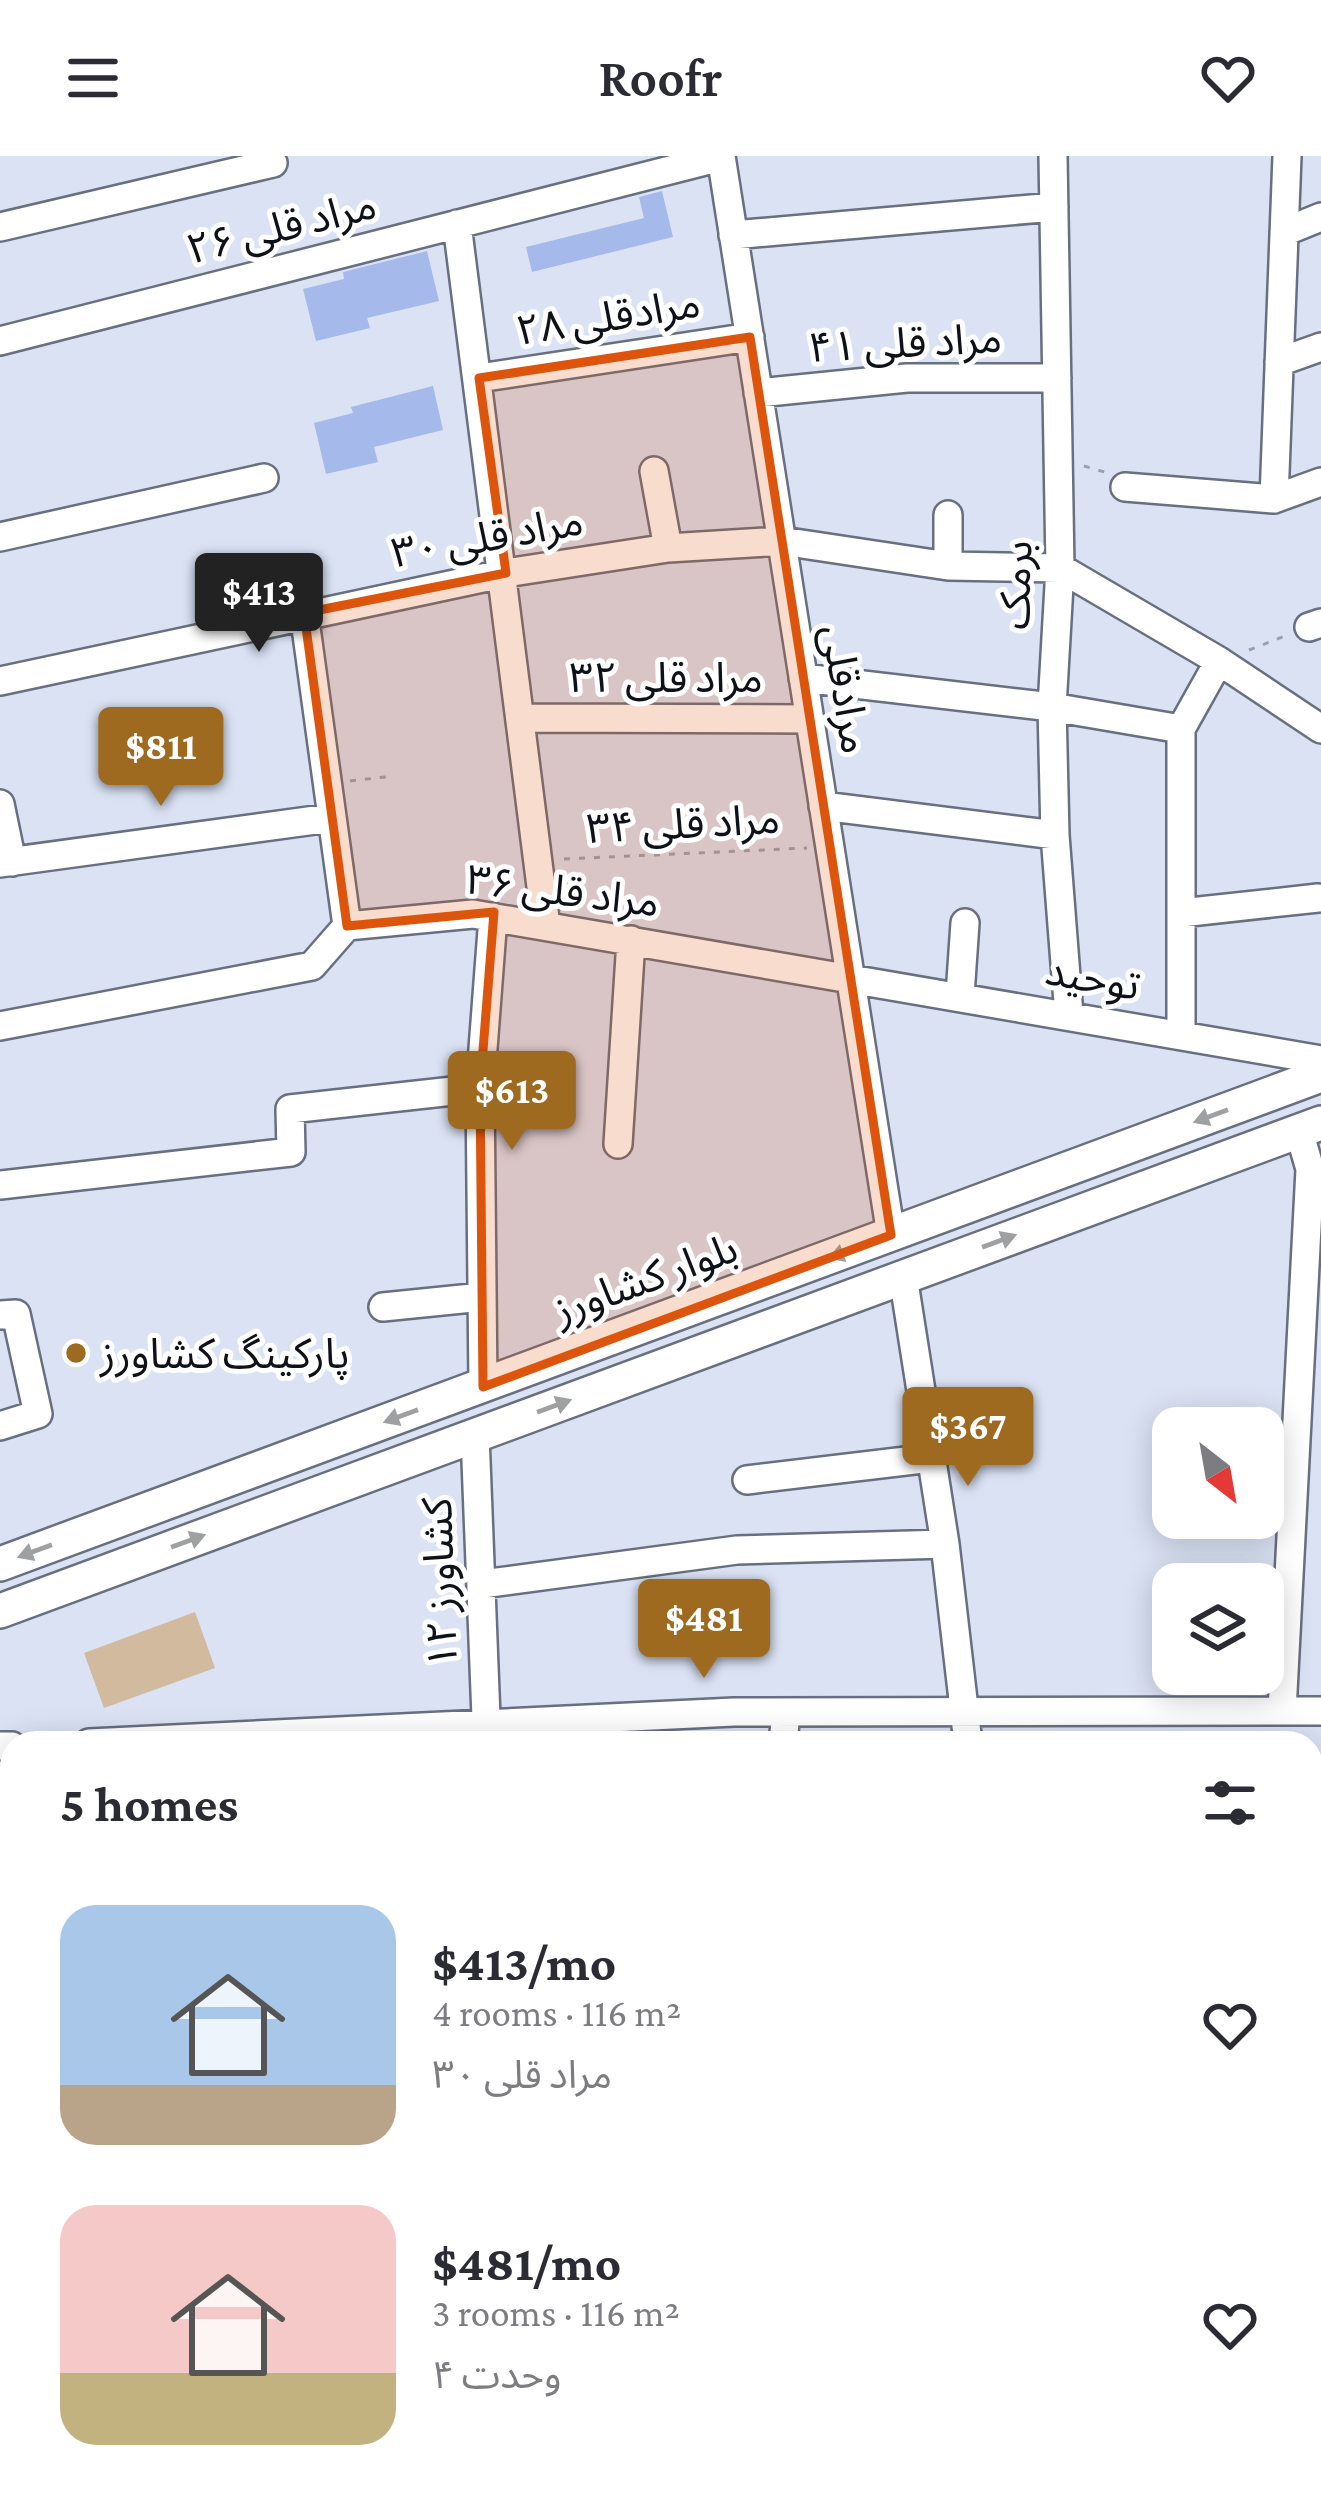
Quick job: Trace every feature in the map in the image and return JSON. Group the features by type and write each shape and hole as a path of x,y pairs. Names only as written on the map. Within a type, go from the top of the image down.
{"main road":[{"name":"بلوار کشاورز","path":"0,1564 1321,1075"},
{"name":"بلوار کشاورز","path":"0,1611 1310,1127"},
{"path":"680,1314 695,1354"}],"street":[{"name":"مراد قلی ۲۶","path":"0,341 721,156"},
{"name":"مرادقلی","path":"721,156 891,1235"},
{"name":"برمک","path":"1053,156 1060,568 1052,707 1055,835 1069,1015"},
{"path":"1274,499 1287,156"},
{"path":"0,227 273,163"},
{"path":"734,235 1054,207"},
{"path":"1284,232 1321,217"},
{"path":"457,224 506,573 546,926"},
{"name":"مرادقلی ۲۸","path":"478,378 750,337"},
{"path":"1279,362 1321,346"},
{"name":"مراد قلی ۴۱","path":"758,393 907,378 1057,378"},
{"path":"654,471 668,548"},
{"path":"0,537 264,478"},
{"path":"1125,487 1274,499 1321,482"},
{"path":"948,566 949,515"},
{"name":"مراد قلی ۳۰","path":"0,681 304,613 506,573 668,548 782,542 948,566 1060,568"},
{"path":"1060,568 1219,661 1321,729"},
{"path":"0,1026 312,965 347,926 304,613"},
{"path":"1181,1035 1181,730 1219,661"},
{"path":"803,678 1052,707 1181,730"},
{"name":"مراد قلی ۳۲","path":"522,718 810,719"},
{"path":"0,804 6,863 330,818"},
{"path":"823,806 1055,835"},
{"path":"1181,913 1318,898"},
{"name":"مراد قلی ۳۶","path":"347,926 473,914 850,976"},
{"path":"483,1387 480,1088 494,917"},
{"path":"960,995 965,923"},
{"path":"618,1144 631,940"},
{"name":"توحید","path":"850,976 1321,1060"},
{"path":"0,1185 291,1152 290,1108 480,1088"},
{"path":"1282,1711 1309,1423 1315,1181 1310,1127"},
{"path":"902,1276 945,1544 967,1731"},
{"path":"383,1307 482,1297"},
{"path":"0,1315 16,1314 13,1365 38,1414 0,1426"},
{"name":"کشاورز ۱۲","path":"475,1435 487,1731"},
{"path":"747,1480 931,1458"},
{"path":"482,1585 737,1550 945,1544"},
{"path":"784,1731 786,1712"},
{"path":"525,1731 694,1713 1321,1712"},
{"path":"692,1731 694,1713"}],"path":[{"path":"1058,463 1102,468 1125,487"},
{"path":"1219,661 1315,625"},
{"path":"325,784 394,776"},
{"name":"مراد قلی ۳۴","path":"539,860 830,847"}],"highlighted area":[{"path":"750,337 891,1235 483,1387 480,1088 494,912 347,926 304,613 506,573 479,378"}],"shaded area":[{"path":"195,1612 215,1668 104,1708 84,1653"}],"building":[{"path":"662,191 673,237 532,272 526,247 644,218 639,197"},
{"path":"427,251 439,301 367,318 370,328 316,341 303,289 344,279 343,272"},
{"path":"433,386 443,430 374,447 378,462 326,474 314,423 353,413 351,407"}],"place":[{"name":"پارکینگ کشاورز","path":"76,1353"}]}
